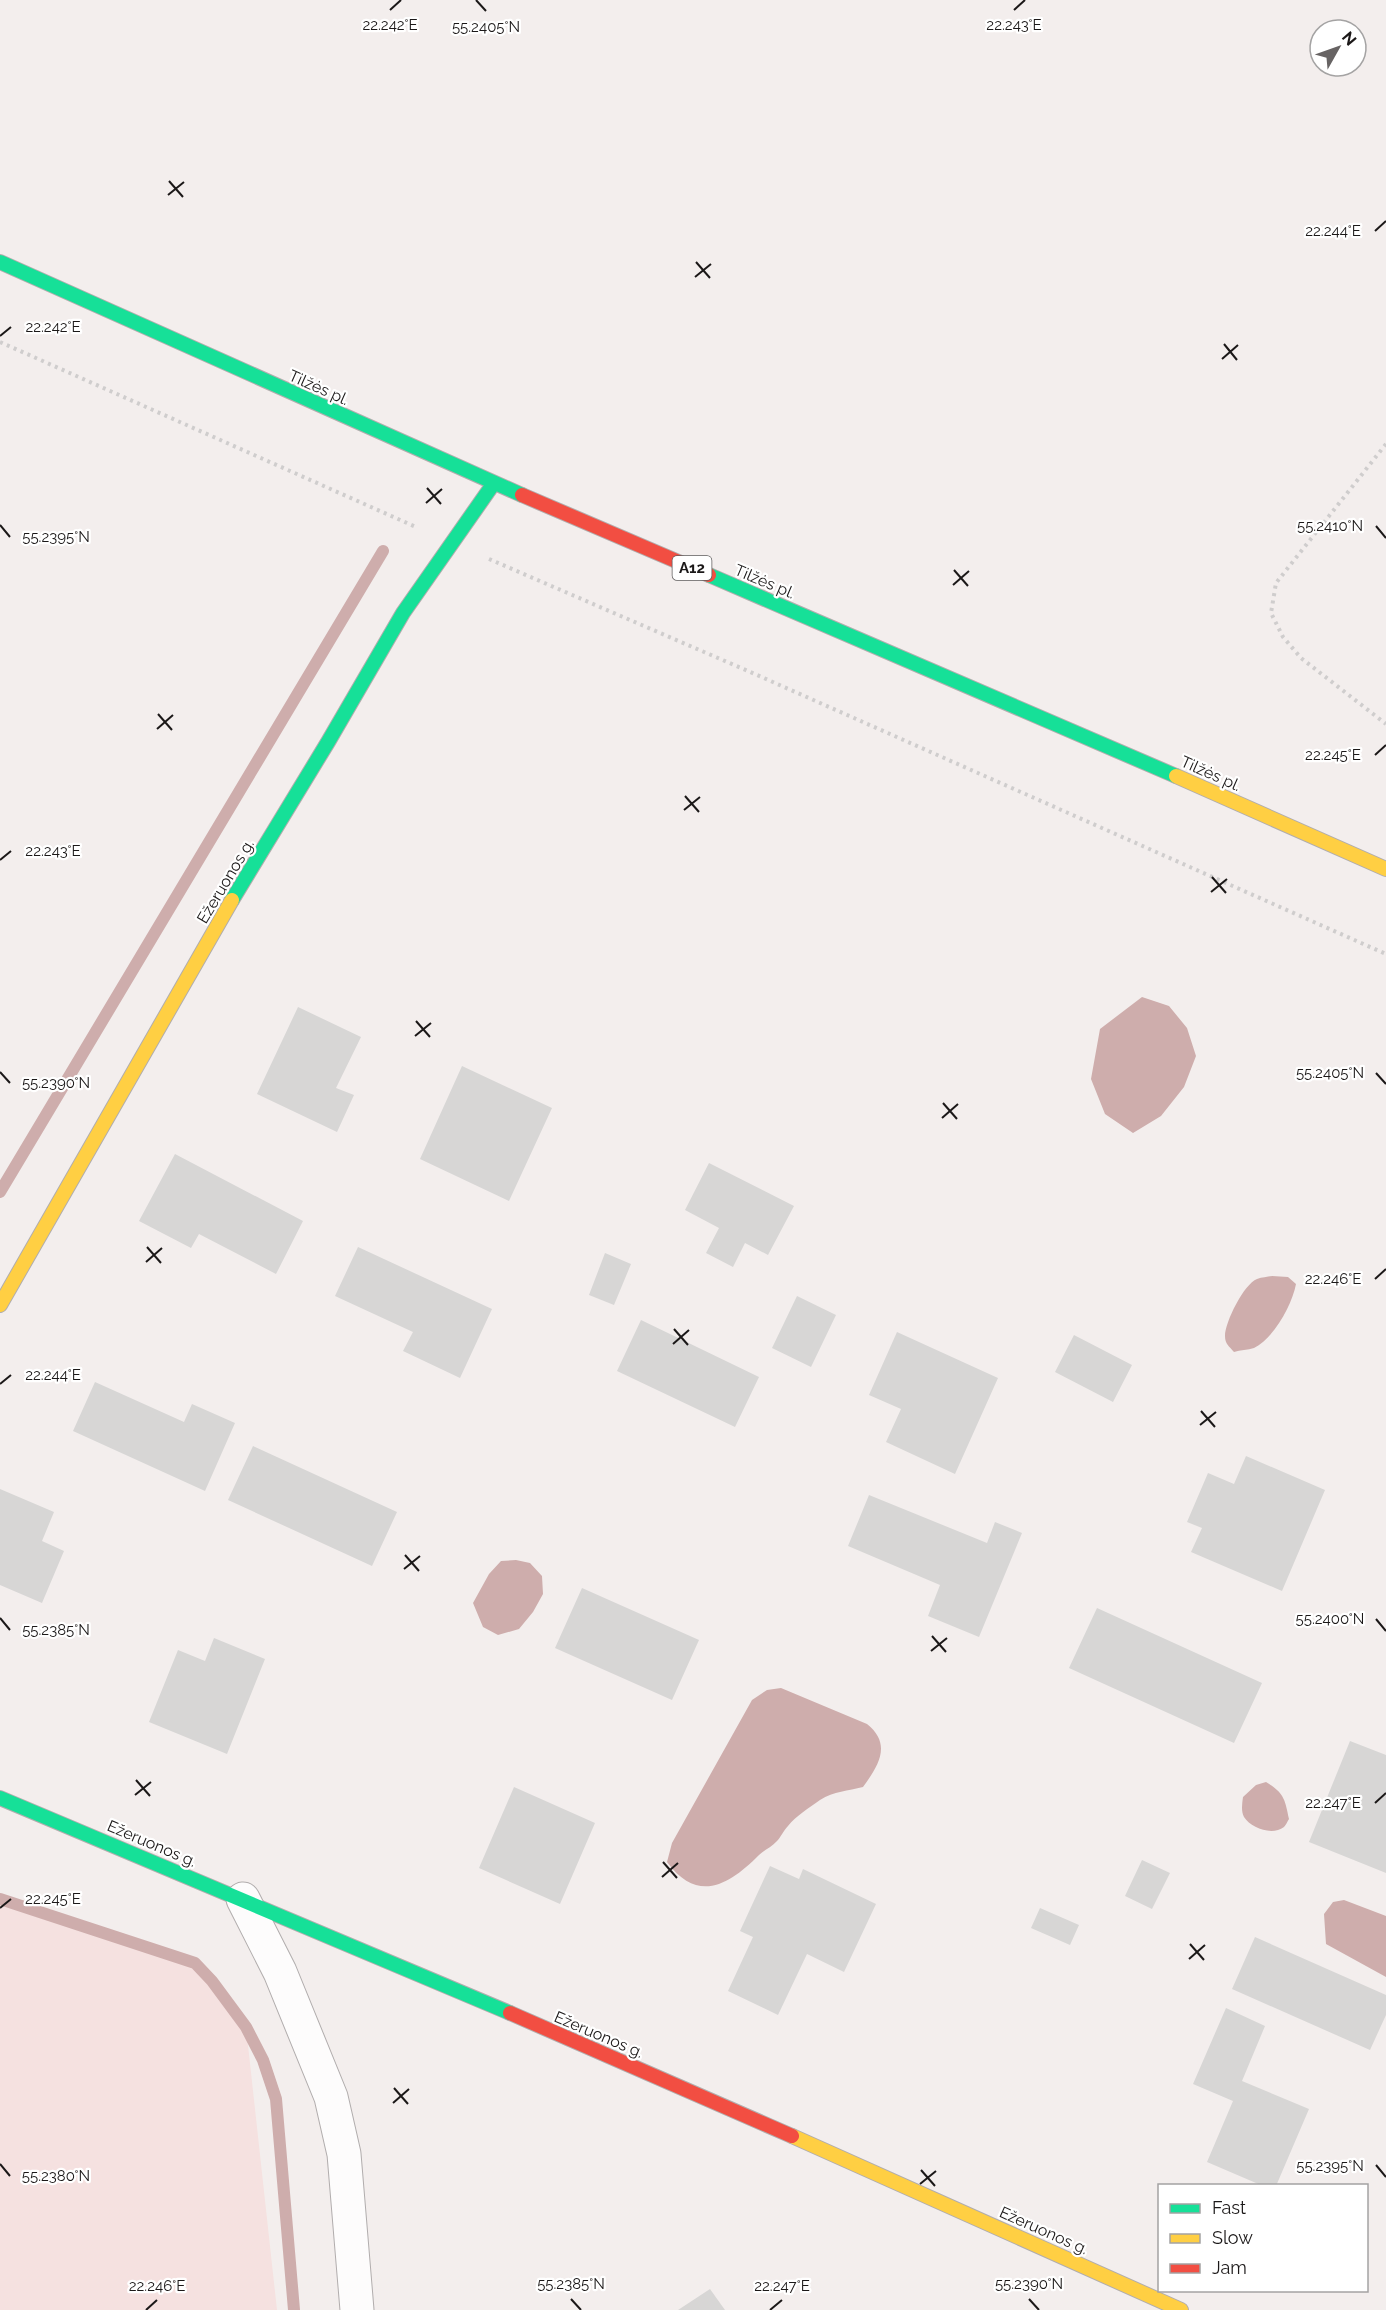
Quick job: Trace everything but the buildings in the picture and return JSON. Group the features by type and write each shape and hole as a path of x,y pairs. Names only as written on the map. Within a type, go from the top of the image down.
{"main road":[{"name":"Tilžės pl.","path":"0,262 494,483 1151,765 1386,869"},
{"name":"Ežeruonos g.","path":"0,1305 230,903 403,613 494,483"},
{"name":"Ežeruonos g.","path":"0,1798 243,1899 716,2102 1181,2310"}],"street":[{"path":"243,1899 280,1972 331,2097 344,2154 357,2310"}],"path":[{"path":"0,342 1386,954"},
{"path":"1386,444 1276,583 1271,613 1283,637 1301,658 1386,724"}],"shaded area":[{"path":"1142,997 1169,1006 1187,1028 1196,1056 1184,1087 1161,1116 1133,1133 1105,1114 1091,1079 1100,1029"},
{"path":"1288,1277 1296,1284 1286,1311 1275,1329 1261,1343 1254,1348 1234,1352 1225,1336 1236,1304 1252,1282 1259,1278"},
{"path":"516,1560 530,1563 542,1576 543,1594 533,1612 519,1629 498,1635 483,1627 473,1603 489,1574 501,1561"},
{"path":"781,1688 867,1724 879,1739 881,1747 878,1763 863,1787 836,1793 820,1800 795,1819 775,1843 736,1875 713,1886 690,1883 667,1862 672,1843 752,1700 767,1690"},
{"path":"1266,1782 1280,1793 1286,1806 1289,1819 1279,1830 1262,1830 1247,1821 1243,1815 1243,1797 1256,1785"},
{"path":"0,1899 195,1963 212,1981 246,2027 277,2310 0,2310"},
{"path":"1344,1900 1386,1916 1386,1977 1326,1944 1324,1914 1333,1902"}],"waterway":[{"path":"0,1192 383,551"},
{"path":"0,1899 195,1963 212,1981 246,2027 263,2060 276,2099 294,2310"}],"traffic: fast":[{"path":"0,262 522,495"},
{"path":"232,900 403,613 494,483"},
{"path":"709,575 1176,776"},
{"path":"0,1798 510,2013"}],"traffic: slow":[{"path":"1176,776 1386,869"},
{"path":"0,1305 232,900"},
{"path":"792,2136 1181,2310"}],"traffic: jam":[{"path":"522,495 709,575"},
{"path":"510,2013 792,2136"}]}
